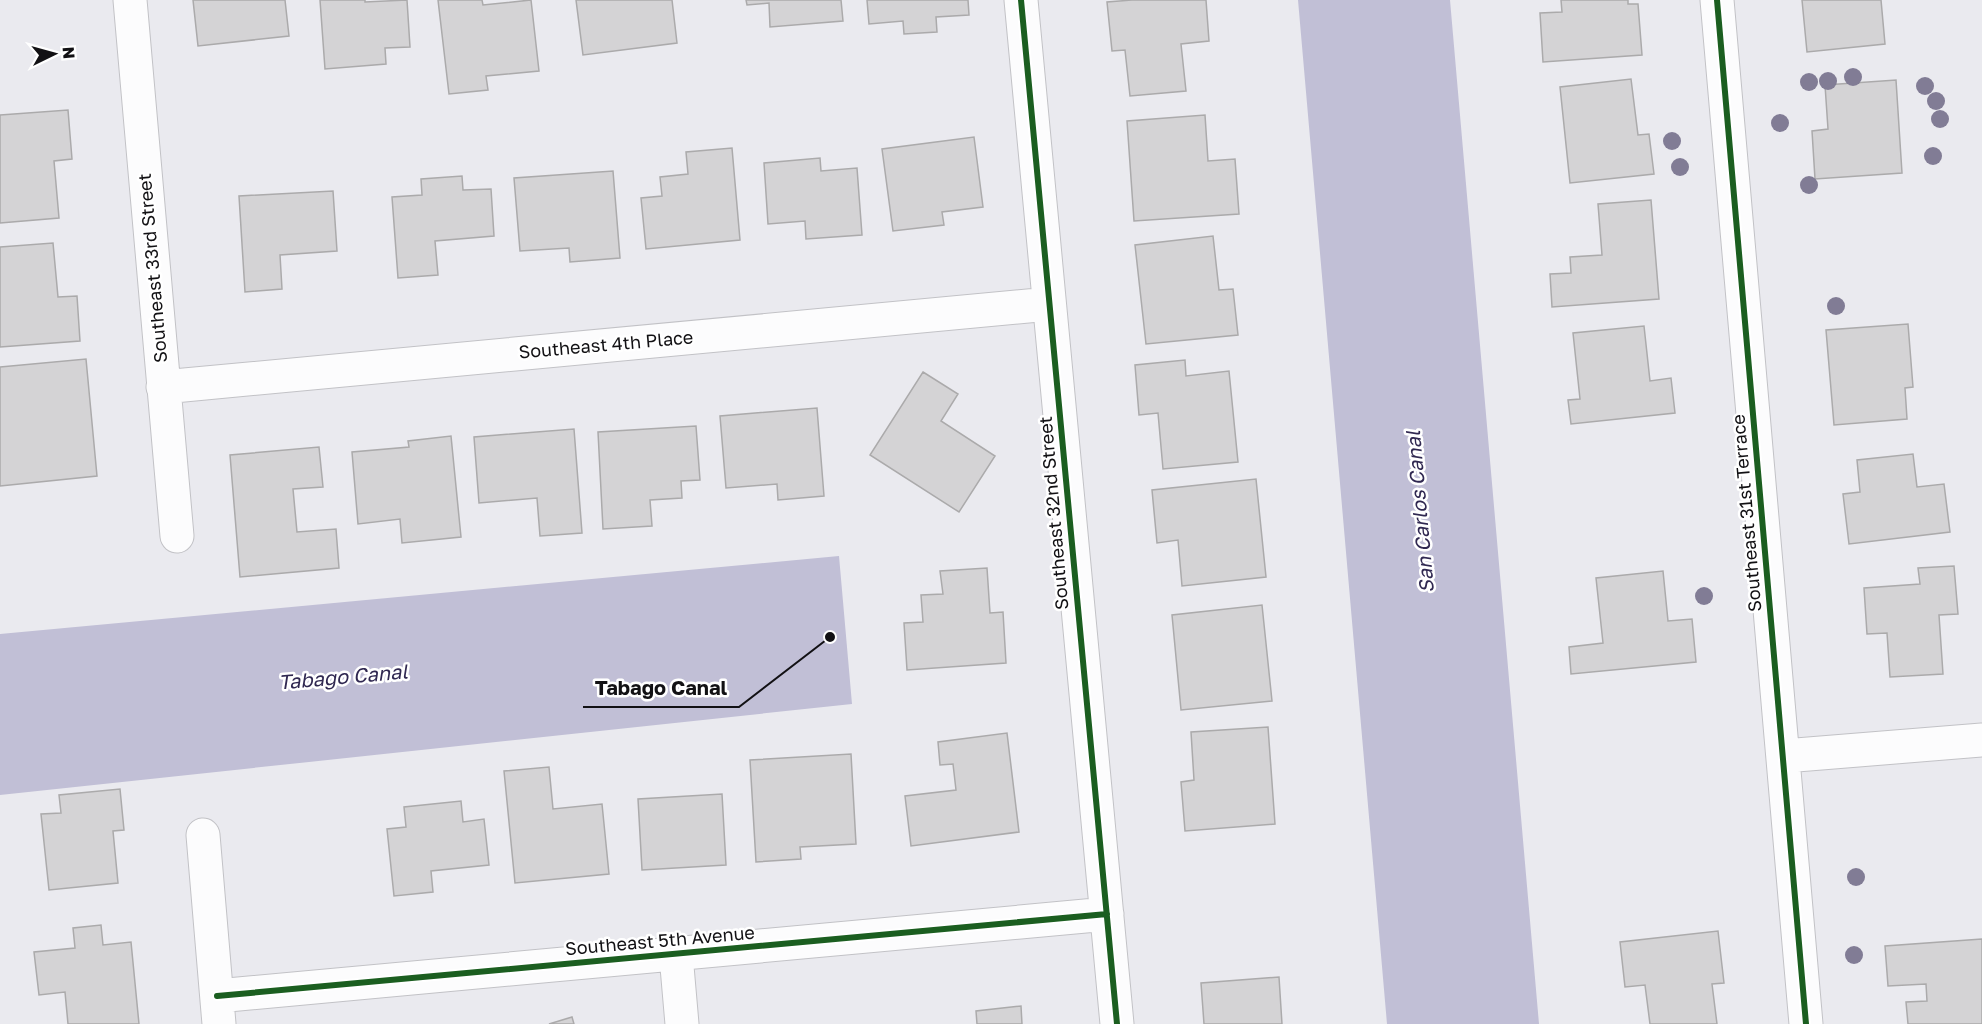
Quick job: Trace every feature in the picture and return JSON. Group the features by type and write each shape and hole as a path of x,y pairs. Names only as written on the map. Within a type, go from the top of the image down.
{"street":[{"name":"Southeast 33rd Street","path":"130,0 177,536"},
{"name":"Southeast 32nd Street","path":"1022,0 1117,1024"},
{"name":"Southeast 31st Terrace","path":"1717,0 1806,1024"},
{"name":"Southeast 4th Place","path":"164,387 1049,304"},
{"path":"1784,756 1982,740"},
{"path":"203,835 218,1010"},
{"name":"Southeast 5th Avenue","path":"218,1010 676,955 1107,914"},
{"path":"676,955 682,1024"}],"water":[{"name":"San Carlos Canal","path":"1298,0 1450,0 1539,1024 1387,1024"},
{"path":"839,556 852,704 0,795 0,634"}],"building":[{"path":"193,0 285,0 289,36 198,46"},
{"path":"320,0 365,0 365,2 407,0 410,47 385,48 386,64 325,69"},
{"path":"438,0 482,0 483,5 531,0 539,71 486,76 488,90 449,94"},
{"path":"576,0 672,0 677,43 583,55"},
{"path":"746,0 841,0 843,21 770,27 769,3 747,5"},
{"path":"867,0 968,0 969,15 936,17 937,32 904,34 903,21 869,24"},
{"path":"1206,0 1209,41 1181,44 1186,91 1130,96 1125,50 1112,51 1107,2"},
{"path":"1561,0 1628,0 1628,4 1638,4 1642,55 1543,62 1540,13 1562,12"},
{"path":"1802,0 1881,0 1885,44 1807,52"},
{"path":"1631,79 1638,135 1649,134 1654,174 1570,183 1560,87"},
{"path":"1896,80 1902,173 1815,179 1812,131 1828,129 1825,85"},
{"path":"68,110 72,159 54,161 59,218 0,223 0,115"},
{"path":"1205,115 1208,161 1235,159 1239,214 1134,221 1127,121"},
{"path":"974,137 983,207 942,212 944,225 893,231 882,149"},
{"path":"732,148 740,240 646,249 641,198 662,196 660,177 688,174 686,152"},
{"path":"820,158 821,171 857,168 862,235 806,239 805,221 768,224 764,163"},
{"path":"613,171 620,258 570,262 569,248 520,251 514,178"},
{"path":"462,176 463,190 491,189 494,236 435,241 438,275 398,278 392,197 422,195 421,179"},
{"path":"333,191 337,251 280,255 282,289 245,292 239,196"},
{"path":"1651,200 1659,299 1552,307 1550,274 1571,273 1570,257 1602,255 1598,204"},
{"path":"1213,236 1219,290 1233,289 1238,335 1146,344 1135,245"},
{"path":"53,243 58,297 77,296 80,341 0,347 0,247"},
{"path":"1908,324 1913,387 1905,388 1907,419 1834,425 1826,330"},
{"path":"1644,326 1650,381 1671,378 1675,413 1571,424 1568,400 1580,399 1573,333"},
{"path":"86,359 97,476 0,486 0,367"},
{"path":"1185,360 1186,376 1229,371 1238,462 1163,469 1158,413 1139,415 1135,365"},
{"path":"923,372 958,394 941,421 995,456 959,512 870,455"},
{"path":"817,408 824,496 778,500 777,484 726,488 720,416"},
{"path":"696,426 700,480 681,481 682,498 650,500 652,526 603,529 598,432"},
{"path":"574,429 582,533 540,536 537,498 479,503 474,437"},
{"path":"451,436 461,537 402,543 400,519 358,524 352,452 409,447 408,441"},
{"path":"319,447 323,487 293,489 297,532 336,529 339,568 240,577 230,455"},
{"path":"1913,454 1917,487 1944,484 1950,532 1849,544 1843,494 1860,492 1857,460"},
{"path":"1256,479 1266,577 1182,586 1178,540 1157,543 1152,490"},
{"path":"1954,566 1958,614 1939,615 1943,674 1890,677 1887,633 1867,634 1864,588 1920,584 1918,568"},
{"path":"987,568 990,613 1003,612 1006,663 907,670 904,623 923,622 921,595 943,594 940,571"},
{"path":"1663,571 1668,621 1692,619 1696,662 1571,674 1569,647 1603,643 1596,578"},
{"path":"1262,605 1272,701 1181,710 1172,615"},
{"path":"1268,727 1275,824 1185,831 1181,782 1194,780 1191,732"},
{"path":"1007,733 1019,832 911,846 905,796 956,790 953,764 940,765 938,742"},
{"path":"851,754 856,844 800,847 801,859 756,862 750,760"},
{"path":"549,767 553,809 602,804 609,874 515,883 504,771"},
{"path":"120,789 124,830 113,831 118,883 49,890 41,814 61,813 59,795"},
{"path":"722,794 726,865 642,870 638,799"},
{"path":"461,801 463,822 484,819 489,865 431,871 433,892 394,896 387,829 406,827 404,807"},
{"path":"101,925 103,945 131,942 139,1024 68,1024 65,992 39,995 34,952 75,948 73,928"},
{"path":"1718,931 1724,983 1712,984 1717,1024 1650,1024 1645,985 1625,987 1620,942"},
{"path":"1982,939 1982,1024 1908,1024 1906,1002 1927,1001 1926,984 1888,986 1885,946"},
{"path":"1279,977 1282,1024 1204,1024 1201,983"},
{"path":"1021,1006 1022,1024 977,1024 976,1011"},
{"path":"572,1017 574,1024 549,1024"}],"cycle path":[{"path":"1021,0 1117,1024"},
{"path":"1717,0 1806,1024"},
{"path":"217,996 1107,914"}],"place":[{"name":"Tabago Canal","path":"830,637"}]}
